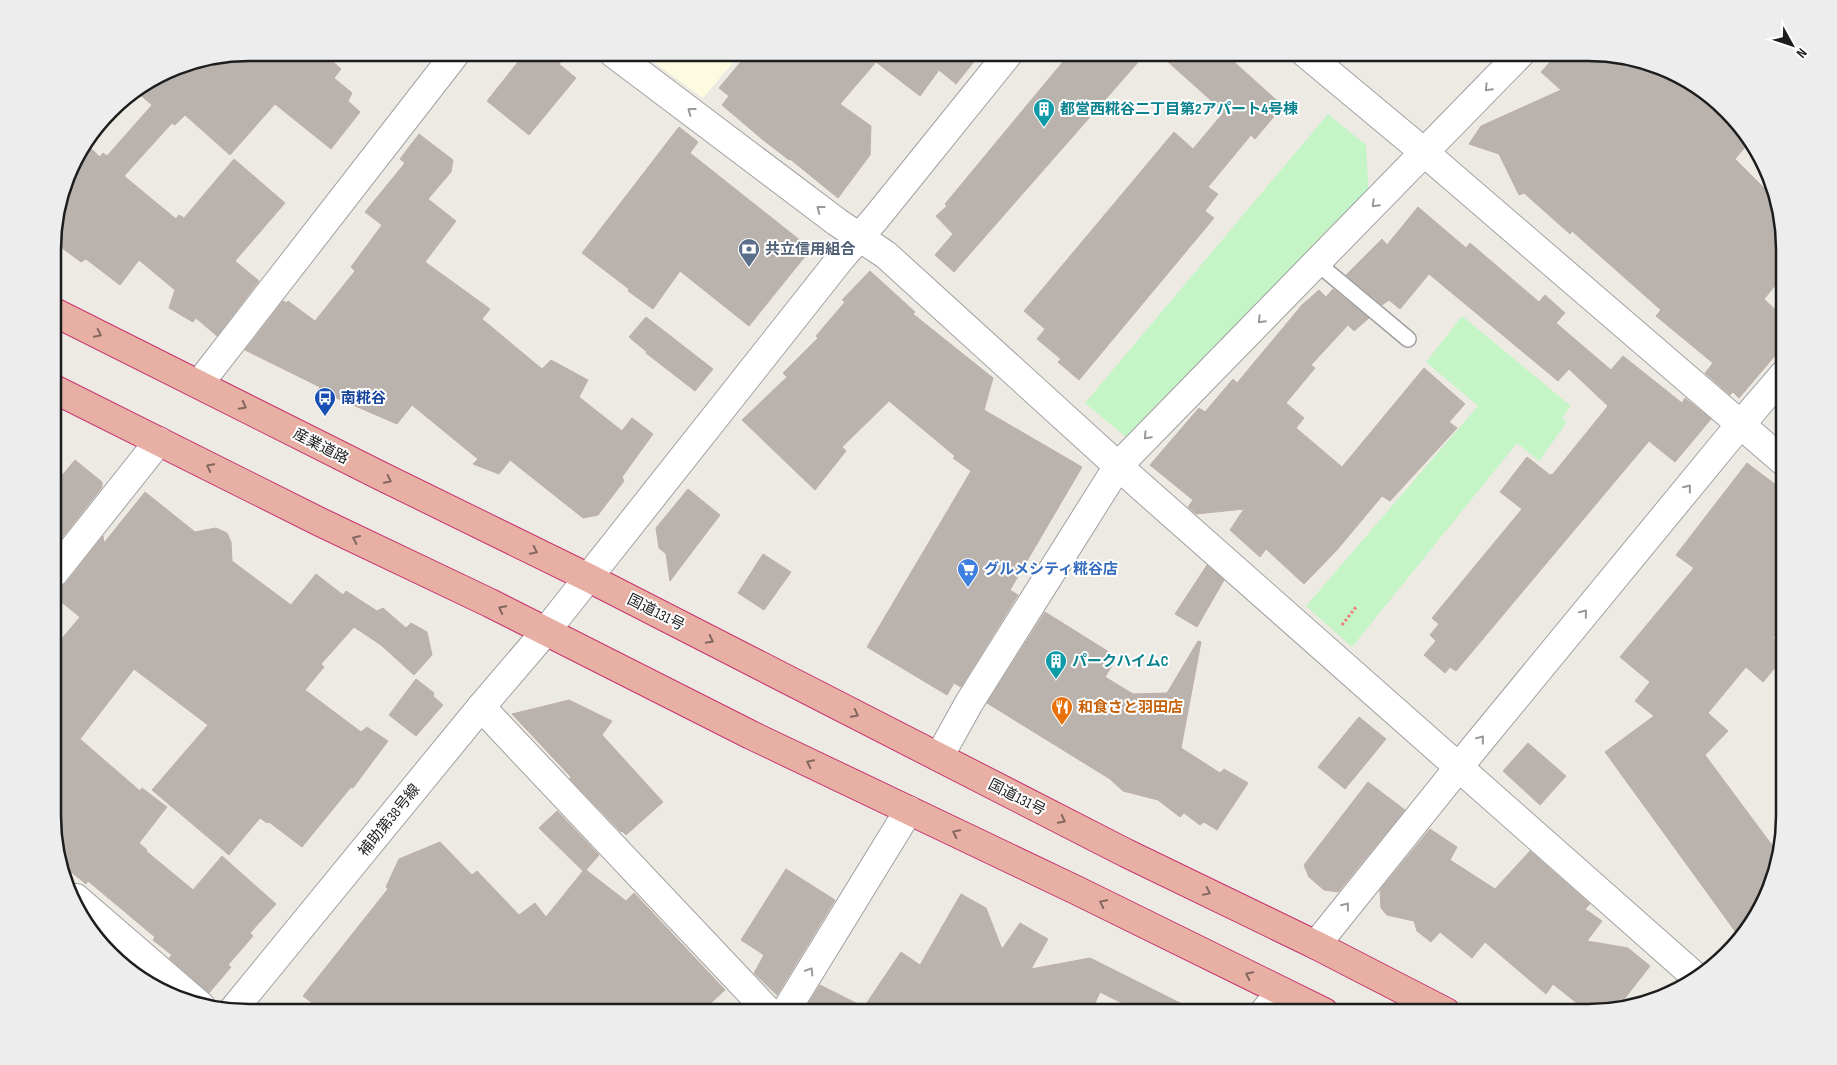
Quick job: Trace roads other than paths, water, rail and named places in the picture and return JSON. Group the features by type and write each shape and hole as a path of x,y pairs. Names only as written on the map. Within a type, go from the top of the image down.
{"highway":[{"name":"産業道路","path":"61,315 589,578"},
{"path":"61,392 320,522 490,603 751,735 1308,1004"},
{"name":"国道131号","path":"589,578 1126,853 1316,945 1430,1004"}],"street":[{"path":"199,384 449,61"},
{"path":"625,61 886,255 1118,466 1691,973"},
{"name":"補助第38号線","path":"239,1003 589,578 1002,61"},
{"path":"1316,61 1776,455"},
{"path":"939,757 969,703 1118,466 1425,153 1512,61"},
{"path":"1316,945 1458,768 1776,383"},
{"path":"61,564 160,441"},
{"path":"481,707 761,1004"},
{"path":"790,1004 909,810"},
{"path":"84,905 185,992"},
{"path":"1270,1004 1281,991"}],"lane":[{"path":"1317,263 1408,339"}],"place":[{"name":"都営西糀谷二丁目第2アパート4号棟","path":"1044,128"},
{"name":"共立信用組合","path":"749,268"},
{"name":"南糀谷","path":"325,417"},
{"name":"グルメシティ糀谷店","path":"968,588"},
{"name":"パークハイムC","path":"1056,680"},
{"name":"和食さと羽田店","path":"1062,726"}]}
